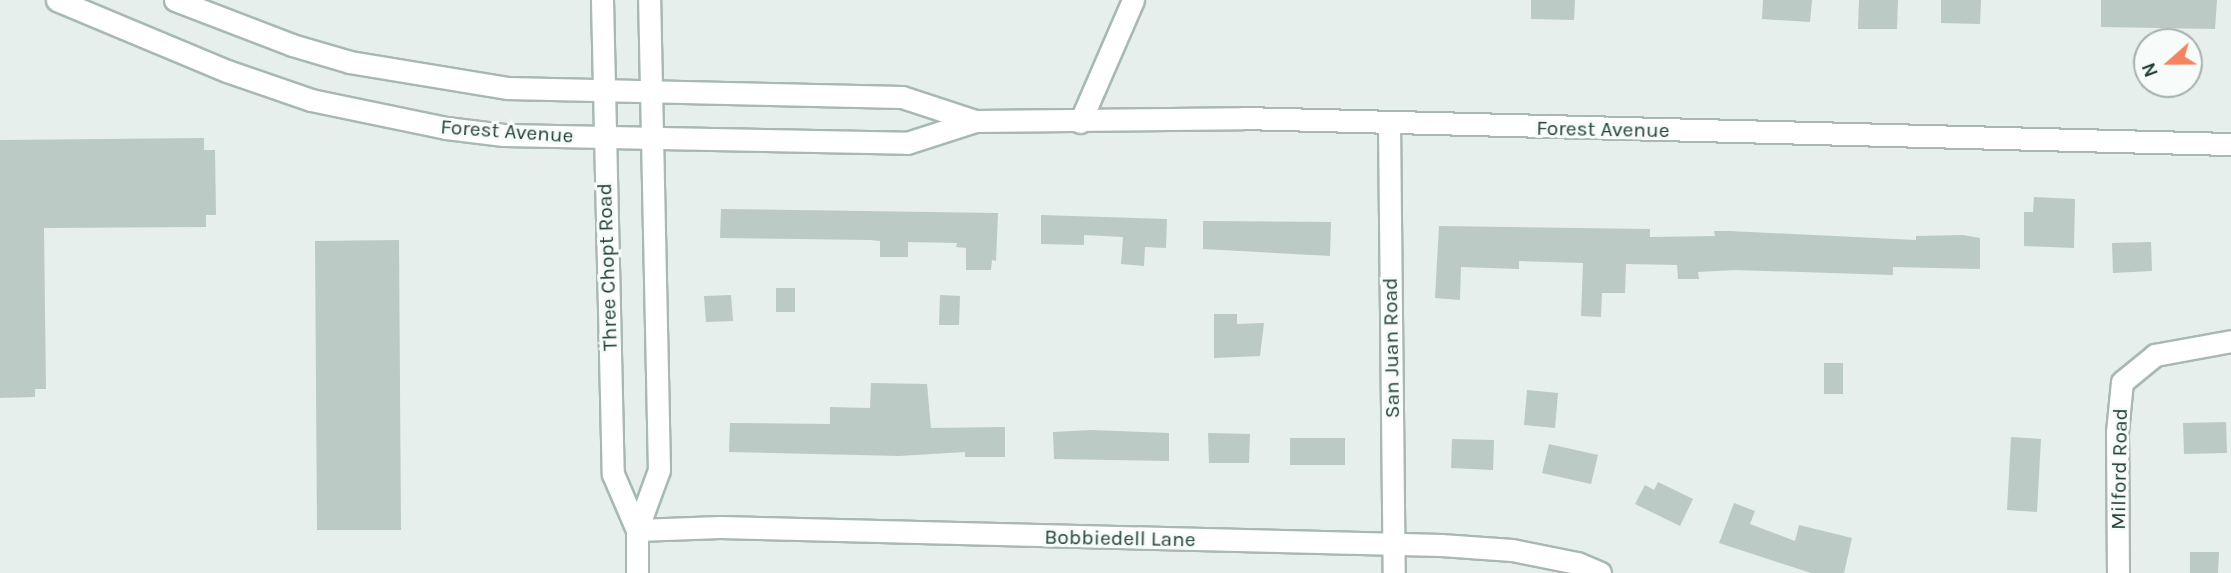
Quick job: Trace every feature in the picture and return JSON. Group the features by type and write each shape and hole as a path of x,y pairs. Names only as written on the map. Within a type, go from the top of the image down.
{"main road":[{"name":"Forest Avenue","path":"57,0 227,71 362,113 504,135 907,143 975,121"},
{"name":"Forest Avenue","path":"175,0 292,45 350,62 461,84 604,92 902,97 975,121 1080,122 1243,118 2231,144"},
{"name":"Three Chopt Road","path":"602,0 613,474 637,530"},
{"name":"Three Chopt Road","path":"637,573 637,530 659,470 649,0"},
{"path":"1080,122 1133,0"},
{"name":"San Juan Road","path":"1389,123 1394,573"},
{"name":"Milford Road","path":"2118,573 2117,432 2122,382 2133,370 2155,355 2231,341"},
{"name":"Bobbiedell Lane","path":"637,530 720,527 1512,550 1577,563 1600,573"}],"building":[{"path":"1531,0 1575,0 1574,20 1531,19"},
{"path":"1763,0 1812,0 1810,22 1762,19"},
{"path":"1859,0 1898,0 1897,29 1858,29"},
{"path":"1941,0 1981,0 1980,24 1941,23"},
{"path":"2101,0 2217,0 2215,29 2101,27"},
{"path":"204,138 204,150 215,150 216,215 206,215 206,227 44,228 46,389 35,389 35,397 0,398 0,140"},
{"path":"2034,197 2075,199 2074,248 2024,246 2024,212 2033,212"},
{"path":"721,209 998,213 996,261 992,260 991,270 966,270 966,248 956,247 957,243 908,242 908,257 880,257 880,241 720,238"},
{"path":"1041,215 1167,219 1166,248 1145,247 1144,266 1121,264 1123,237 1084,235 1084,245 1041,244"},
{"path":"1203,221 1331,222 1330,256 1203,249"},
{"path":"1439,226 1650,229 1650,237 1715,236 1714,231 1916,240 1916,236 1963,235 1980,238 1980,269 1893,267 1893,275 1735,270 1698,272 1699,279 1678,279 1677,265 1626,264 1625,293 1602,293 1601,317 1581,316 1583,263 1519,261 1519,269 1461,267 1460,300 1435,298"},
{"path":"399,240 401,530 317,530 315,241"},
{"path":"2151,242 2152,271 2113,273 2112,243"},
{"path":"776,288 795,288 795,312 776,312"},
{"path":"731,295 733,321 706,322 704,296"},
{"path":"940,295 960,296 959,325 939,325"},
{"path":"1214,314 1237,314 1237,324 1264,323 1260,356 1214,358"},
{"path":"1824,363 1843,363 1843,394 1824,394"},
{"path":"871,383 927,384 931,428 1005,427 1005,457 965,457 965,452 899,456 729,452 730,423 830,424 830,407 870,408"},
{"path":"1527,390 1558,393 1555,428 1524,425"},
{"path":"2226,422 2227,453 2184,454 2183,423"},
{"path":"1091,430 1169,433 1169,461 1054,459 1053,432"},
{"path":"1208,433 1250,434 1249,463 1209,463"},
{"path":"2011,437 2041,439 2037,512 2007,510"},
{"path":"1290,438 1345,438 1345,465 1290,465"},
{"path":"1452,439 1494,440 1493,470 1451,468"},
{"path":"1549,444 1598,455 1591,484 1542,473"},
{"path":"1658,482 1693,499 1680,526 1635,504 1645,485 1654,490"},
{"path":"1734,503 1755,511 1750,524 1795,541 1799,525 1852,538 1844,573 1811,573 1719,543"},
{"path":"2190,552 2219,552 2218,573 2190,573"}]}
